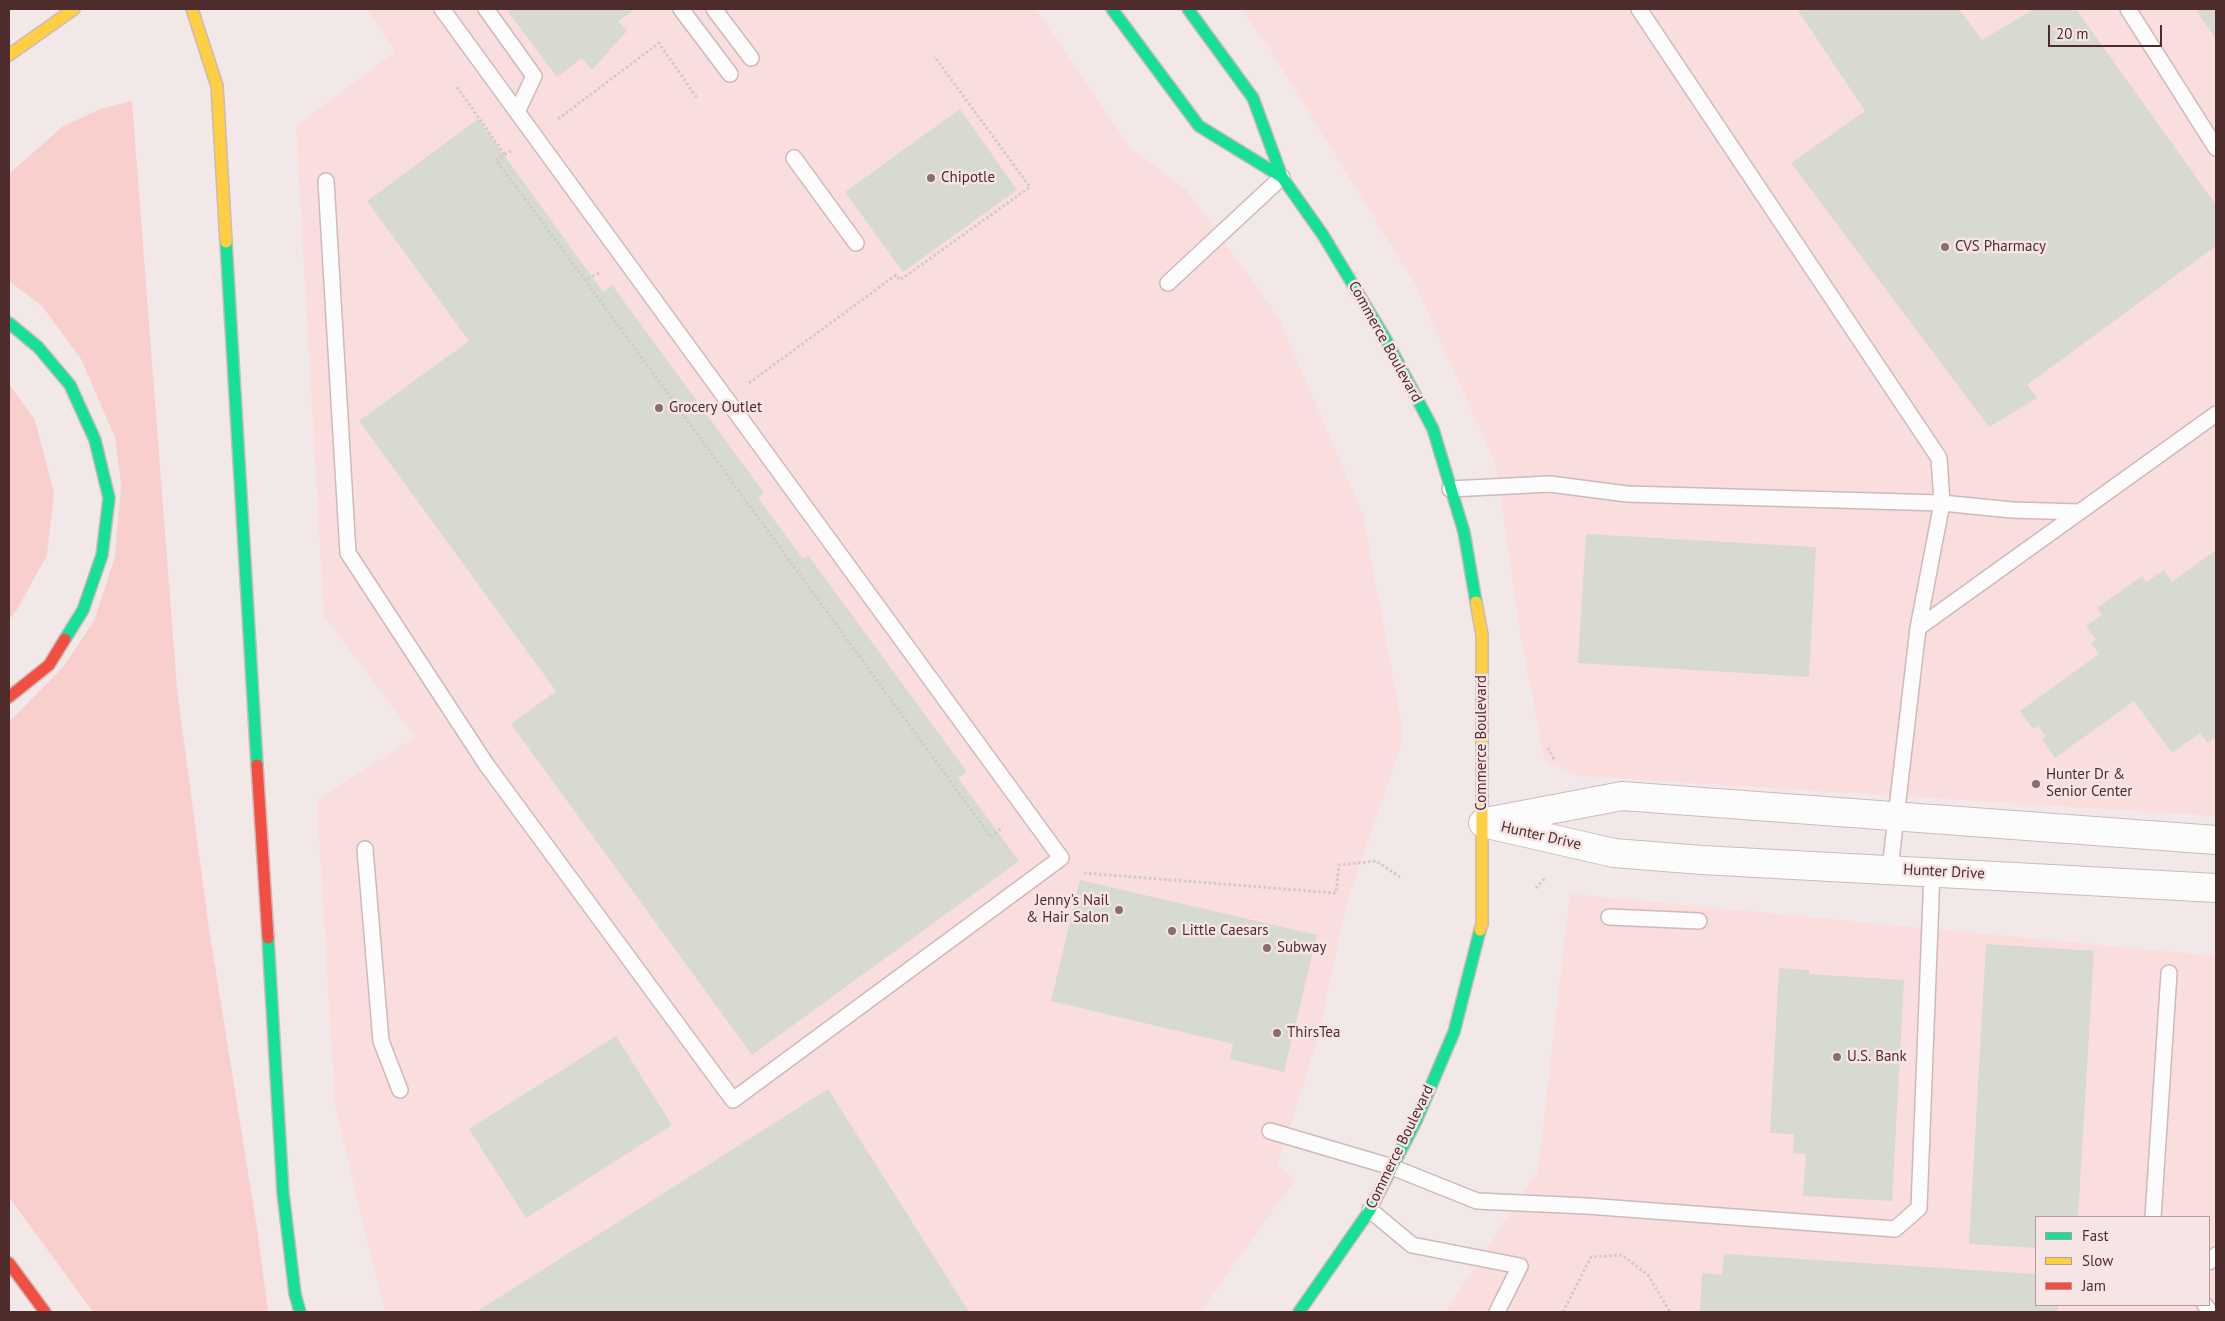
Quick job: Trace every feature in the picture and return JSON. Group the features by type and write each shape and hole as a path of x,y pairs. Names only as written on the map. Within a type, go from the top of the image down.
{"main road":[{"path":"9,54 74,9"},
{"path":"192,9 217,86 283,1193 295,1294 300,1312"},
{"name":"Commerce Boulevard","path":"1112,9 1199,126 1282,178"},
{"name":"Commerce Boulevard","path":"1188,9 1253,98 1282,178 1323,235 1385,338 1433,428 1464,532 1482,635 1482,924 1454,1032 1416,1121 1370,1210 1299,1312"},
{"path":"9,323 38,347 70,385 95,440 109,498 102,555 83,610 49,665 9,697"},
{"path":"9,1263 45,1312"}],"street":[{"name":"Hunter Drive","path":"1482,823 1622,796 2216,840"},
{"name":"Hunter Drive","path":"1482,823 1614,853 1702,860 2216,888"}],"lane":[{"path":"326,181 348,553 486,764 733,1100 1061,858 442,9"},
{"path":"486,9 534,76 517,112"},
{"path":"681,9 730,74"},
{"path":"714,9 751,58"},
{"path":"1639,9 1939,458 1942,503 1918,628 1890,869"},
{"path":"2128,9 2216,148"},
{"path":"794,158 856,243"},
{"path":"1168,283 1282,178"},
{"path":"1918,628 2079,512 2215,418"},
{"path":"1450,489 1509,484 1550,484 1627,494 1942,503 2012,510 2079,512"},
{"path":"365,849 381,1041 400,1090"},
{"path":"1270,1130 1392,1167 1477,1201 1587,1206 1895,1230 1919,1208 1932,872"},
{"path":"1608,917 1699,921"},
{"path":"2153,1216 2169,973"},
{"path":"1370,1210 1412,1245 1520,1266 1497,1312"}],"path":[{"path":"558,119 658,43 696,98"},
{"path":"748,383 896,274 900,280 1030,187 934,56"},
{"path":"457,87 505,155"},
{"path":"511,151 496,160 991,837 1004,826"},
{"path":"585,280 599,273"},
{"path":"1548,748 1554,759"},
{"path":"1082,873 1336,893 1339,865 1376,861 1400,877"},
{"path":"1536,888 1546,876"},
{"path":"1563,1312 1591,1257 1622,1255 1648,1275 1670,1312"}],"shaded area":[{"path":"367,9 1036,9 1130,148 1186,189 1278,316 1363,514 1404,737 1346,905 1319,1034 1278,1165 1295,1180 1200,1312 385,1312 335,1107 317,800 415,737 324,616 296,126 395,52"},
{"path":"1241,9 2216,9 2216,816 1580,776 1545,762 1521,639 1496,465 1415,284 1268,46"},
{"path":"132,101 177,689 209,929 257,1228 268,1312 93,1312 9,1197 9,722 63,667 94,621 115,557 121,485 115,438 81,359 42,306 9,281 9,174 62,127 100,109"},
{"path":"9,384 35,420 54,493 47,555 18,608 9,620"},
{"path":"1570,894 2216,956 2216,1304 2205,1312 1445,1312 1538,1171"}],"building":[{"path":"506,9 636,9 618,21 627,31 592,70 582,58 557,77"},
{"path":"1797,9 1959,9 1982,40 2031,11 2029,9 2076,9 2216,205 2216,246 2027,385 2037,398 1989,427 1791,163 1865,111"},
{"path":"2195,9 2216,9 2216,39"},
{"path":"960,109 1017,190 903,272 845,192"},
{"path":"478,119 603,292 612,285 764,493 758,498 803,559 808,555 967,772 958,778 1019,861 752,1055 511,724 556,691 359,421 469,341 367,201"},
{"path":"1586,534 1816,547 1809,677 1578,663"},
{"path":"2216,550 2216,737 2208,743 2200,733 2172,753 2134,701 2055,758 2042,739 2046,736 2038,726 2033,729 2020,711 2099,654 2091,643 2096,640 2086,626 2102,615 2097,608 2142,576 2146,582 2164,570 2172,582"},
{"path":"1080,880 1317,935 1284,1072 1230,1059 1233,1044 1051,1001"},
{"path":"1986,944 2094,951 2078,1216 2035,1216 2035,1248 1969,1244"},
{"name":"U.S. Bank","path":"1779,968 1809,970 1809,974 1904,980 1892,1201 1803,1196 1806,1154 1793,1153 1794,1134 1770,1133"},
{"path":"616,1036 672,1125 526,1218 469,1129"},
{"path":"828,1089 969,1312 476,1312"},
{"path":"1724,1254 2035,1274 2035,1306 2058,1306 2058,1312 1700,1312 1702,1273 1722,1275"}],"traffic: fast":[{"path":"1112,9 1199,126 1282,177"},
{"path":"1188,9 1253,98 1282,177 1323,235 1385,338 1433,429 1464,532 1476,602"},
{"path":"226,242 257,765"},
{"path":"9,323 38,347 70,385 95,440 109,498 102,555 83,610 65,639"},
{"path":"1299,1312 1370,1210 1416,1121 1454,1032 1480,930"},
{"path":"268,938 283,1193 295,1294 300,1312"}],"traffic: slow":[{"path":"9,55 74,9"},
{"path":"192,9 217,86 226,242"},
{"path":"1476,602 1482,635 1482,924 1480,930"}],"traffic: jam":[{"path":"9,697 49,665 65,639"},
{"path":"257,765 268,938"},
{"path":"9,1263 45,1312"}],"place":[{"name":"Chipotle","path":"931,178"},
{"name":"CVS Pharmacy","path":"1945,247"},
{"name":"Grocery Outlet","path":"659,408"},
{"name":"Hunter Dr & Senior Center","path":"2036,784"},
{"name":"Jenny's Nail & Hair Salon","path":"1119,910"},
{"name":"Little Caesars","path":"1172,931"},
{"name":"Subway","path":"1267,948"},
{"name":"ThirsTea","path":"1277,1033"},
{"name":"U.S. Bank","path":"1837,1057"}]}
